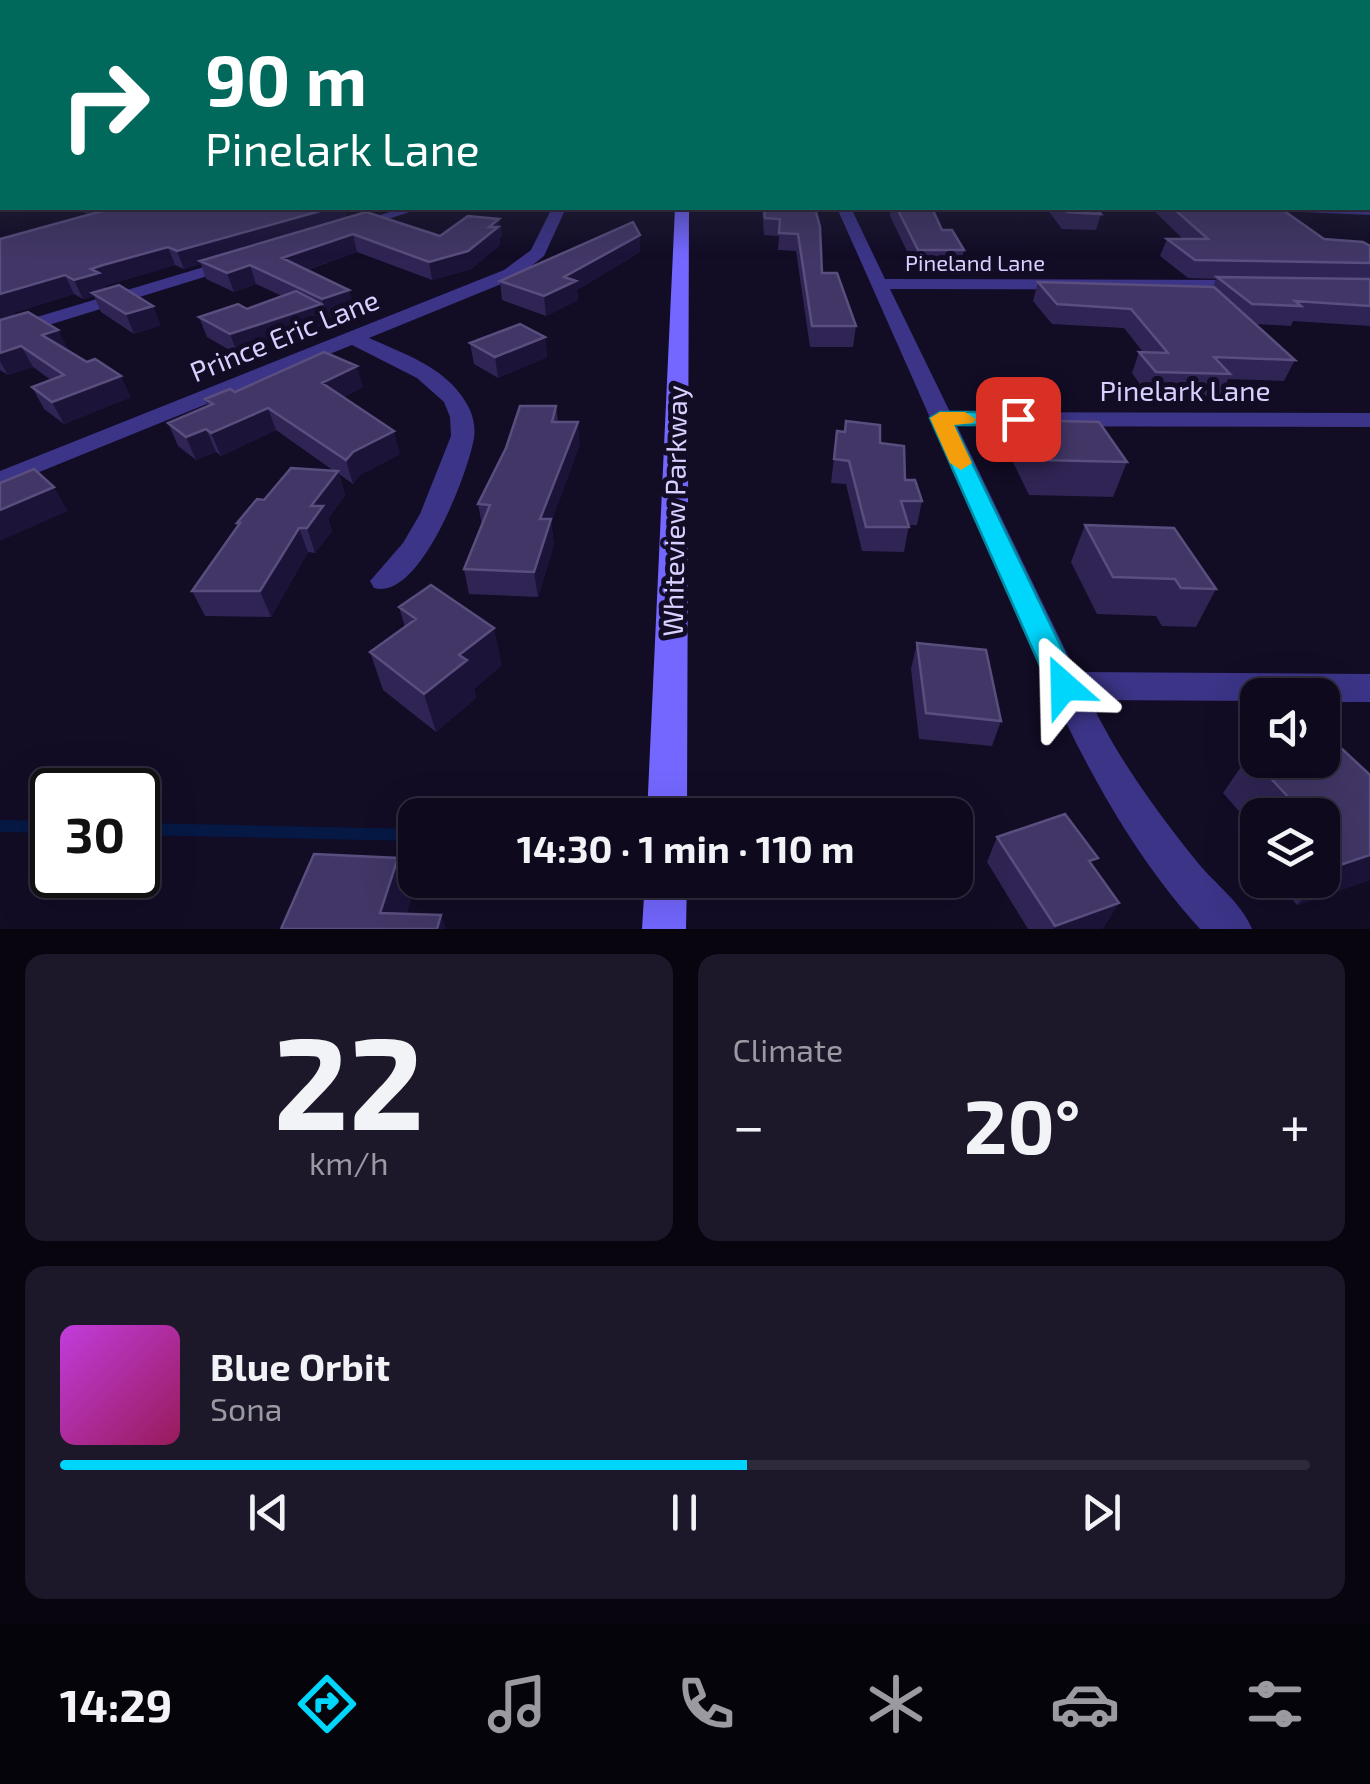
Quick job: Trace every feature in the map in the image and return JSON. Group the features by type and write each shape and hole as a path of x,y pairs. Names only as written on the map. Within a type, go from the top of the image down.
{"street":[{"path":"336,232 408,210"},
{"name":"Prince Eric Lane","path":"0,480 526,265 542,248 558,210"},
{"name":"Whiteview Parkway","path":"667,798 682,210"},
{"path":"845,210 1064,686 1137,818 1230,929"},
{"path":"1336,210 1370,212"},
{"path":"0,334 243,260"},
{"name":"Pineland Lane","path":"879,284 1270,285"},
{"path":"351,337 431,378 450,394 464,420 464,436 425,536 408,561 385,581"},
{"name":"Pinelark Lane","path":"940,418 1370,420"},
{"path":"1064,686 1370,688"},
{"path":"664,929 665,898"}],"building":[{"path":"106,210 324,210 177,251 168,247 103,265 91,269 99,273 74,280 65,275 0,294 0,239"},
{"path":"764,210 816,210 822,273 837,273 856,326 812,326 798,234 779,233 780,219 765,218"},
{"path":"898,210 933,210 942,230 952,230 964,250 918,250"},
{"path":"1098,210 1101,214 1067,212"},
{"path":"1175,210 1283,210 1324,239 1370,246 1370,263 1195,260 1167,239 1208,239"},
{"path":"366,212 440,236 468,216 499,219 489,227 498,227 468,251 429,262 353,234 282,258 349,290 322,299 250,265 227,273 200,261"},
{"path":"633,222 640,235 564,277 576,281 544,296 500,281"},
{"path":"1217,277 1370,279 1370,306 1295,301 1301,306 1252,304"},
{"path":"1038,282 1214,287 1295,360 1214,357 1230,374 1156,372 1139,352 1168,353 1131,309 1057,304"},
{"path":"119,285 153,306 126,314 92,293"},
{"path":"296,291 321,304 230,334 199,317 238,304 247,309"},
{"path":"28,312 58,330 42,335 87,362 95,359 121,376 52,402 32,387 64,375 21,346 0,353 0,320"},
{"path":"520,324 545,337 495,357 470,343"},
{"path":"324,352 357,366 322,383 394,431 353,452 346,460 268,408 211,433 206,429 186,437 168,423 213,404 205,399 230,389 235,392"},
{"path":"520,406 556,406 552,422 578,422 540,519 551,519 534,572 464,569 490,505 478,504 506,448"},
{"path":"1018,420 1099,422 1127,462 1040,460"},
{"path":"846,421 880,425 880,443 904,446 905,480 915,480 922,501 901,501 909,527 866,527 849,461 834,459 837,431 845,432"},
{"path":"291,468 338,471 311,506 323,506 307,528 299,528 260,591 192,591 237,523 257,499 264,500"},
{"path":"34,469 54,487 0,510 0,483"},
{"path":"1085,525 1174,528 1216,589 1181,588 1175,579 1113,577"},
{"path":"431,585 494,628 459,655 467,660 424,694 370,652 416,619 399,607"},
{"path":"917,643 986,650 1001,721 926,713"},
{"path":"1340,747 1370,775 1370,855 1340,865 1340,798 1289,798 1270,778 1340,778"},
{"path":"1065,814 1098,858 1089,861 1119,903 1055,926 997,837"},
{"path":"314,854 398,858 380,913 441,915 437,929 281,929"}],"waterway":[{"path":"0,826 30,827"},
{"path":"160,829 398,835"}],"slow traffic":[{"path":"961,463 940,418 965,419"}],"route":[{"path":"1018,419 940,418 1064,686"}]}
